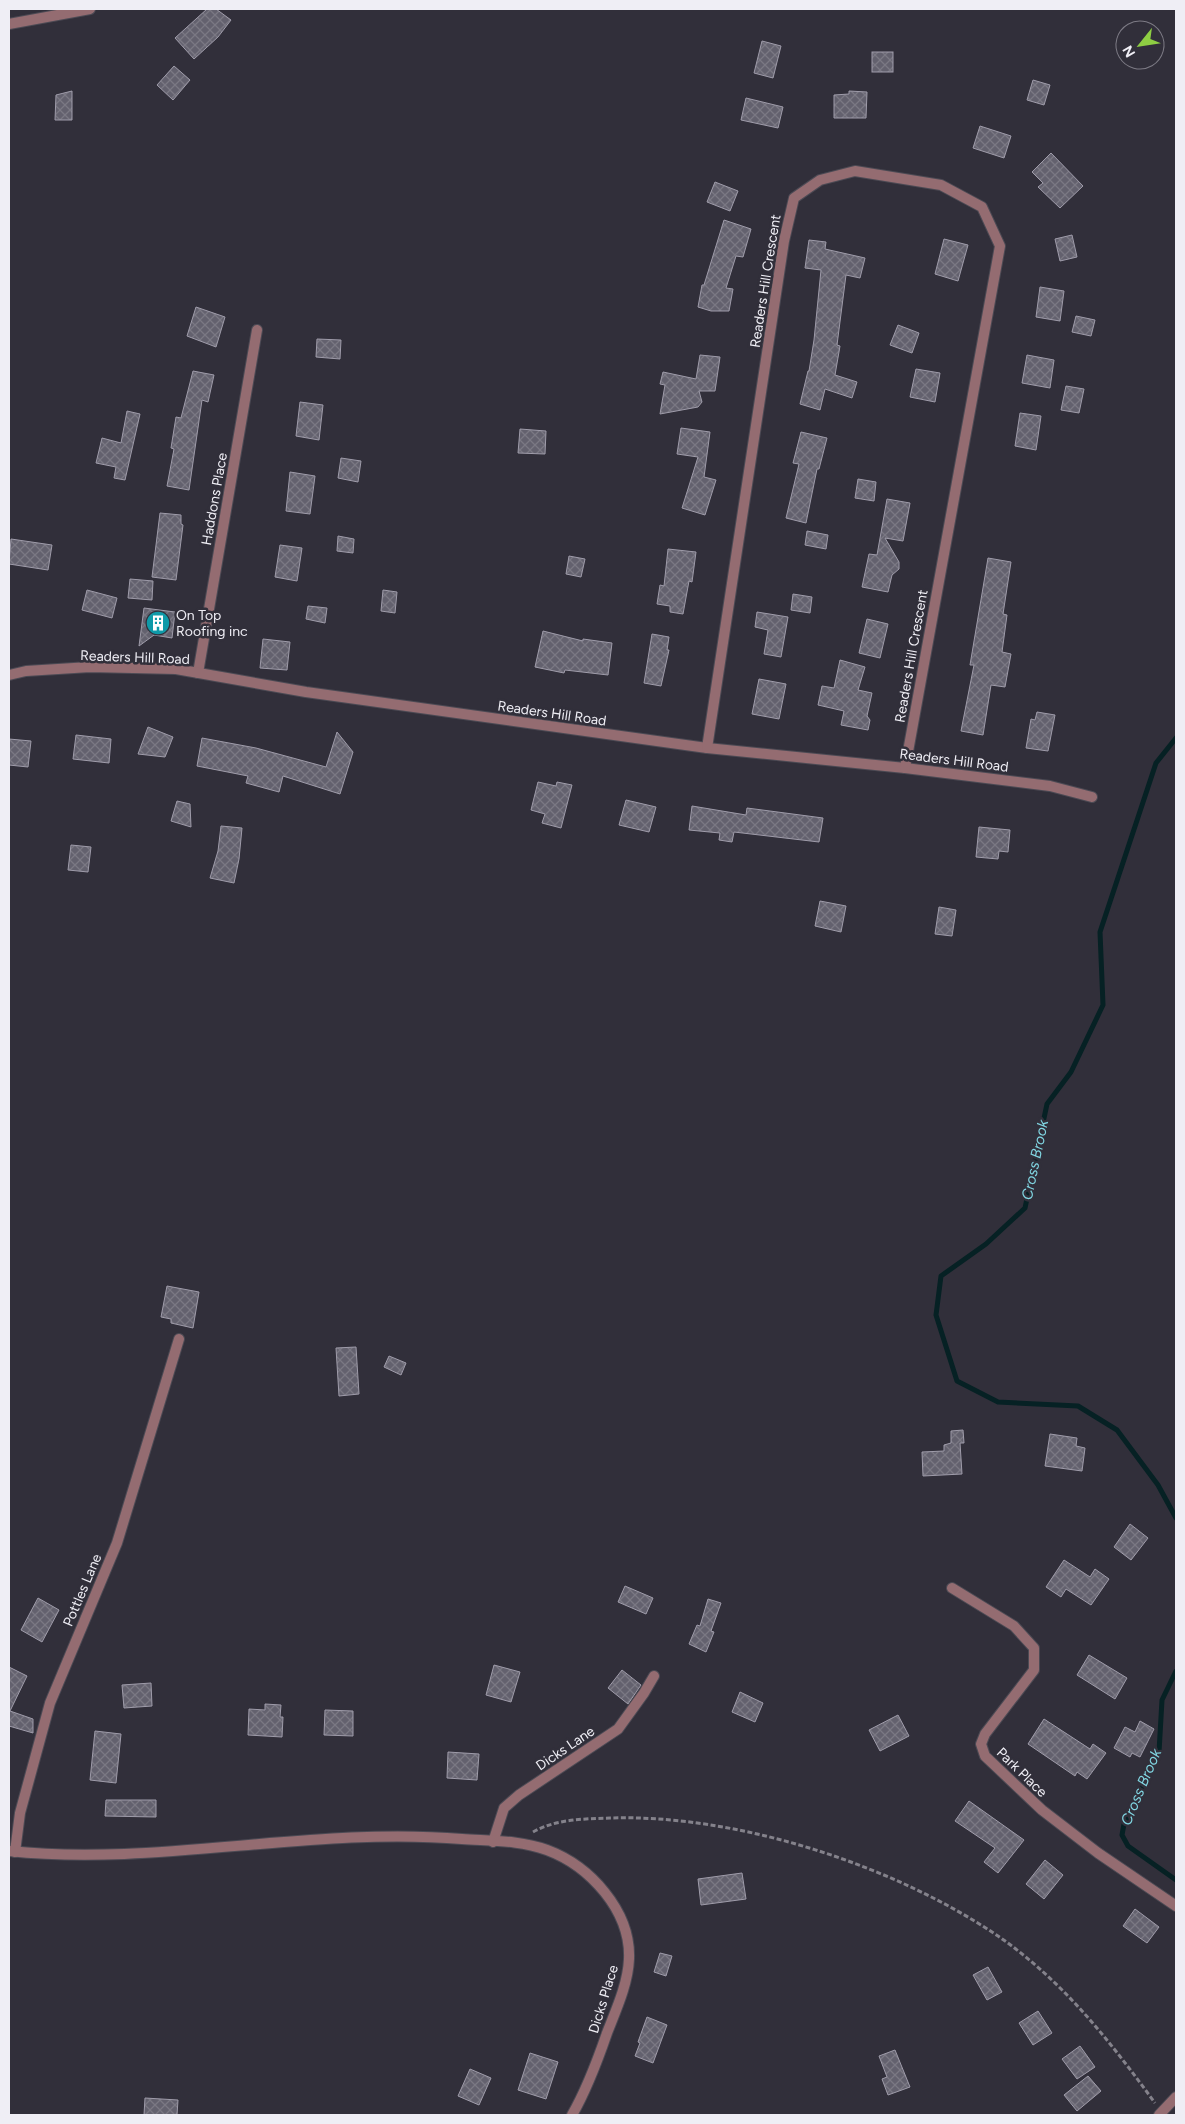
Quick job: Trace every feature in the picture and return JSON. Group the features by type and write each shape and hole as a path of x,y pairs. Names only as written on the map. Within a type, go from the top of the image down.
{"street":[{"path":"9,24 90,9"},
{"name":"Readers Hill Crescent","path":"707,748 784,241 794,198 820,180 854,171 941,185 982,207 1000,246 905,768"},
{"name":"Haddons Place","path":"198,673 257,330"},
{"name":"Readers Hill Road","path":"9,675 26,671 90,667 176,669 306,692 707,748 905,768 1050,786 1092,798"},
{"name":"Pottles Lane","path":"12,1851 20,1813 50,1703 117,1543 178,1339"},
{"name":"Park Place","path":"952,1588 1014,1626 1034,1648 1034,1670 984,1734 981,1744 985,1756 1049,1815 1098,1853 1176,1906"},
{"name":"Dicks Lane","path":"493,1842 504,1808 618,1729 644,1694 654,1676"},
{"name":"Dicks Place","path":"12,1851 69,1855 118,1854 322,1838 380,1836 438,1837 523,1844 547,1850 577,1865 610,1899 622,1918 628,1938 629,1959 627,1978 588,2088 572,2115"},
{"path":"1160,2113 1176,2097"}],"path":[{"path":"523,1844 530,1834 541,1828 570,1820 652,1818 708,1825 763,1835 807,1847 850,1862 945,1905 999,1937 1039,1968 1075,2001 1119,2054 1160,2113"}],"building":[{"path":"207,9 216,9 231,20 218,37 194,59 175,38"},
{"path":"762,41 781,46 773,78 754,73"},
{"path":"872,52 893,52 893,72 872,72"},
{"path":"174,66 190,80 173,100 157,85"},
{"path":"1033,80 1050,85 1044,105 1027,100"},
{"path":"72,91 72,120 55,120 56,95"},
{"path":"849,91 867,92 866,118 834,118 834,95 849,94"},
{"path":"746,98 783,107 778,128 741,120"},
{"path":"980,126 1011,136 1004,158 973,148"},
{"path":"1051,153 1083,186 1060,208 1038,187 1043,183 1032,172"},
{"path":"715,182 738,191 730,211 707,202"},
{"path":"724,220 751,229 743,257 736,256 726,288 733,289 729,311 711,311 698,307 702,285 704,285"},
{"path":"1072,235 1077,257 1060,261 1055,239"},
{"path":"944,239 968,245 958,281 935,274"},
{"path":"809,240 826,242 825,249 865,258 860,278 846,275 837,345 840,346 835,375 857,382 852,398 825,389 820,410 800,404 809,371 814,340 821,270 805,268"},
{"path":"1040,287 1064,291 1060,321 1036,317"},
{"path":"196,307 225,317 216,347 187,336"},
{"path":"1076,316 1095,320 1091,336 1072,332"},
{"path":"898,325 919,333 912,353 890,345"},
{"path":"317,339 341,340 340,359 316,357"},
{"path":"700,355 720,357 715,391 699,391 702,402 698,407 660,414 665,385 660,384 663,372 696,379"},
{"path":"1027,355 1054,360 1050,388 1022,383"},
{"path":"916,369 940,373 935,402 910,397"},
{"path":"193,371 214,375 208,402 202,400 189,490 167,486 174,449 171,448 176,417 181,418"},
{"path":"1066,386 1084,389 1079,413 1061,410"},
{"path":"300,402 323,405 319,440 296,436"},
{"path":"127,411 140,414 125,480 114,478 116,467 96,463 102,438 121,443"},
{"path":"1020,413 1041,416 1036,450 1015,446"},
{"path":"681,428 710,432 704,477 716,480 705,515 682,508 698,457 677,454"},
{"path":"520,429 546,431 545,454 518,453"},
{"path":"801,432 827,438 819,469 817,469 806,523 786,518 799,464 793,463"},
{"path":"341,458 361,461 358,482 338,478"},
{"path":"290,472 315,476 310,514 286,511"},
{"path":"858,479 876,482 874,501 855,498"},
{"path":"887,499 910,503 903,541 885,538 899,562 899,569 892,575 888,592 862,587 869,554 877,555"},
{"path":"160,513 181,515 181,524 183,525 176,580 152,577"},
{"path":"807,531 828,535 826,549 805,545"},
{"path":"338,536 354,539 353,553 337,551"},
{"path":"11,539 52,545 48,570 9,564"},
{"path":"280,545 302,548 297,581 275,577"},
{"path":"668,549 696,552 692,582 689,581 683,614 670,612 670,606 657,604 660,585 664,586"},
{"path":"569,556 585,559 581,577 566,574"},
{"path":"988,558 1011,562 1003,614 1007,615 1002,652 1011,654 1005,687 991,685 983,735 961,731 974,665 970,665"},
{"path":"130,579 153,581 152,600 128,598"},
{"path":"87,590 117,598 112,618 82,610"},
{"path":"383,590 397,592 395,613 381,611"},
{"path":"793,594 812,597 810,613 791,610"},
{"path":"308,606 327,608 325,623 306,619"},
{"name":"On Top Roofing inc","path":"144,608 175,612 172,638 154,635 139,646"},
{"path":"757,612 788,617 781,657 764,654 768,630 755,627"},
{"path":"867,619 888,624 880,658 859,653"},
{"path":"543,631 583,641 583,639 612,643 608,675 565,670 564,673 535,667"},
{"path":"652,634 669,637 667,650 669,650 661,686 644,683"},
{"path":"263,639 290,642 287,670 260,668"},
{"path":"840,660 865,667 858,690 872,693 867,716 870,720 868,730 841,725 844,711 818,705 822,686 834,688"},
{"path":"759,679 786,684 779,719 752,714"},
{"path":"1037,712 1055,715 1048,751 1026,748 1031,719 1035,720"},
{"path":"148,727 173,737 165,757 138,754"},
{"path":"337,732 353,752 340,794 283,776 279,792 246,783 248,776 197,766 202,738 256,748 326,767"},
{"path":"76,735 111,739 109,763 73,759"},
{"path":"9,739 31,741 28,767 9,765"},
{"path":"538,782 556,786 557,782 572,785 561,828 542,823 545,814 531,810"},
{"path":"626,800 656,807 649,832 619,825"},
{"path":"177,801 190,804 191,827 171,821"},
{"path":"692,806 746,815 747,808 823,818 819,842 734,832 732,842 719,840 720,833 689,830"},
{"path":"221,826 242,828 234,883 210,878 218,851"},
{"path":"979,827 1010,830 1008,852 999,851 998,859 976,857"},
{"path":"71,845 91,847 88,872 68,870"},
{"path":"820,901 846,906 841,932 815,926"},
{"path":"939,907 956,910 952,936 935,934"},
{"path":"167,1286 199,1292 193,1328 171,1323 171,1319 161,1317"},
{"path":"356,1347 359,1394 339,1396 336,1348"},
{"path":"389,1356 406,1363 401,1375 384,1367"},
{"path":"963,1430 964,1443 960,1443 962,1474 923,1476 922,1452 944,1451 944,1445 951,1443 951,1431"},
{"path":"1050,1434 1077,1438 1076,1446 1085,1448 1082,1471 1045,1466"},
{"path":"1130,1524 1148,1538 1131,1560 1114,1547"},
{"path":"1064,1560 1090,1577 1095,1569 1109,1579 1091,1605 1066,1589 1061,1597 1046,1587"},
{"path":"625,1586 653,1598 646,1614 618,1602"},
{"path":"38,1598 59,1610 42,1642 21,1630"},
{"path":"708,1599 721,1603 711,1631 714,1632 706,1652 689,1644 697,1625 700,1626"},
{"path":"1089,1655 1127,1678 1115,1699 1077,1675"},
{"path":"494,1665 520,1672 511,1702 486,1695"},
{"path":"9,1667 27,1676 10,1711 33,1719 33,1733 9,1726"},
{"path":"622,1670 641,1685 628,1704 608,1688"},
{"path":"151,1683 152,1706 124,1708 122,1685"},
{"path":"740,1692 763,1703 755,1722 732,1712"},
{"path":"265,1704 281,1705 280,1717 283,1717 282,1737 248,1735 249,1709 265,1710"},
{"path":"325,1710 353,1711 353,1736 324,1735"},
{"path":"898,1715 909,1736 880,1751 869,1730"},
{"path":"1044,1719 1090,1749 1093,1744 1106,1753 1087,1779 1077,1772 1075,1776 1028,1744"},
{"path":"1140,1721 1154,1729 1140,1757 1132,1753 1130,1757 1114,1748 1125,1727 1135,1732"},
{"path":"95,1731 121,1734 116,1783 90,1780"},
{"path":"448,1752 479,1754 477,1780 447,1778"},
{"path":"106,1800 156,1800 156,1817 105,1816"},
{"path":"969,1801 1024,1840 998,1873 984,1862 995,1848 955,1821"},
{"path":"1045,1860 1063,1875 1044,1899 1026,1884"},
{"path":"742,1873 746,1899 701,1905 698,1879"},
{"path":"1135,1909 1159,1927 1147,1943 1123,1926"},
{"path":"660,1953 672,1956 666,1976 654,1972"},
{"path":"988,1967 1002,1992 987,2000 973,1975"},
{"path":"1038,2011 1052,2033 1033,2045 1019,2023"},
{"path":"647,2017 667,2025 653,2063 635,2056"},
{"path":"1080,2046 1095,2067 1077,2079 1062,2059"},
{"path":"895,2050 910,2087 888,2095 882,2079 887,2077 879,2056"},
{"path":"530,2053 558,2062 546,2099 518,2090"},
{"path":"470,2069 491,2078 479,2105 458,2096"},
{"path":"1088,2076 1101,2091 1077,2111 1064,2095"},
{"path":"145,2098 178,2100 177,2115 144,2115"}],"waterway":[{"name":"Cross Brook","path":"1176,738 1156,763 1100,932 1103,1005 1071,1072 1047,1104 1025,1208 986,1244 941,1276 936,1315 957,1381 998,1402 1078,1406 1117,1430 1158,1485 1176,1518"},
{"name":"Cross Brook","path":"1176,1671 1162,1700 1159,1752 1124,1824 1122,1835 1128,1846 1176,1880"}],"place":[{"name":"On Top Roofing inc","path":"158,623"}]}
